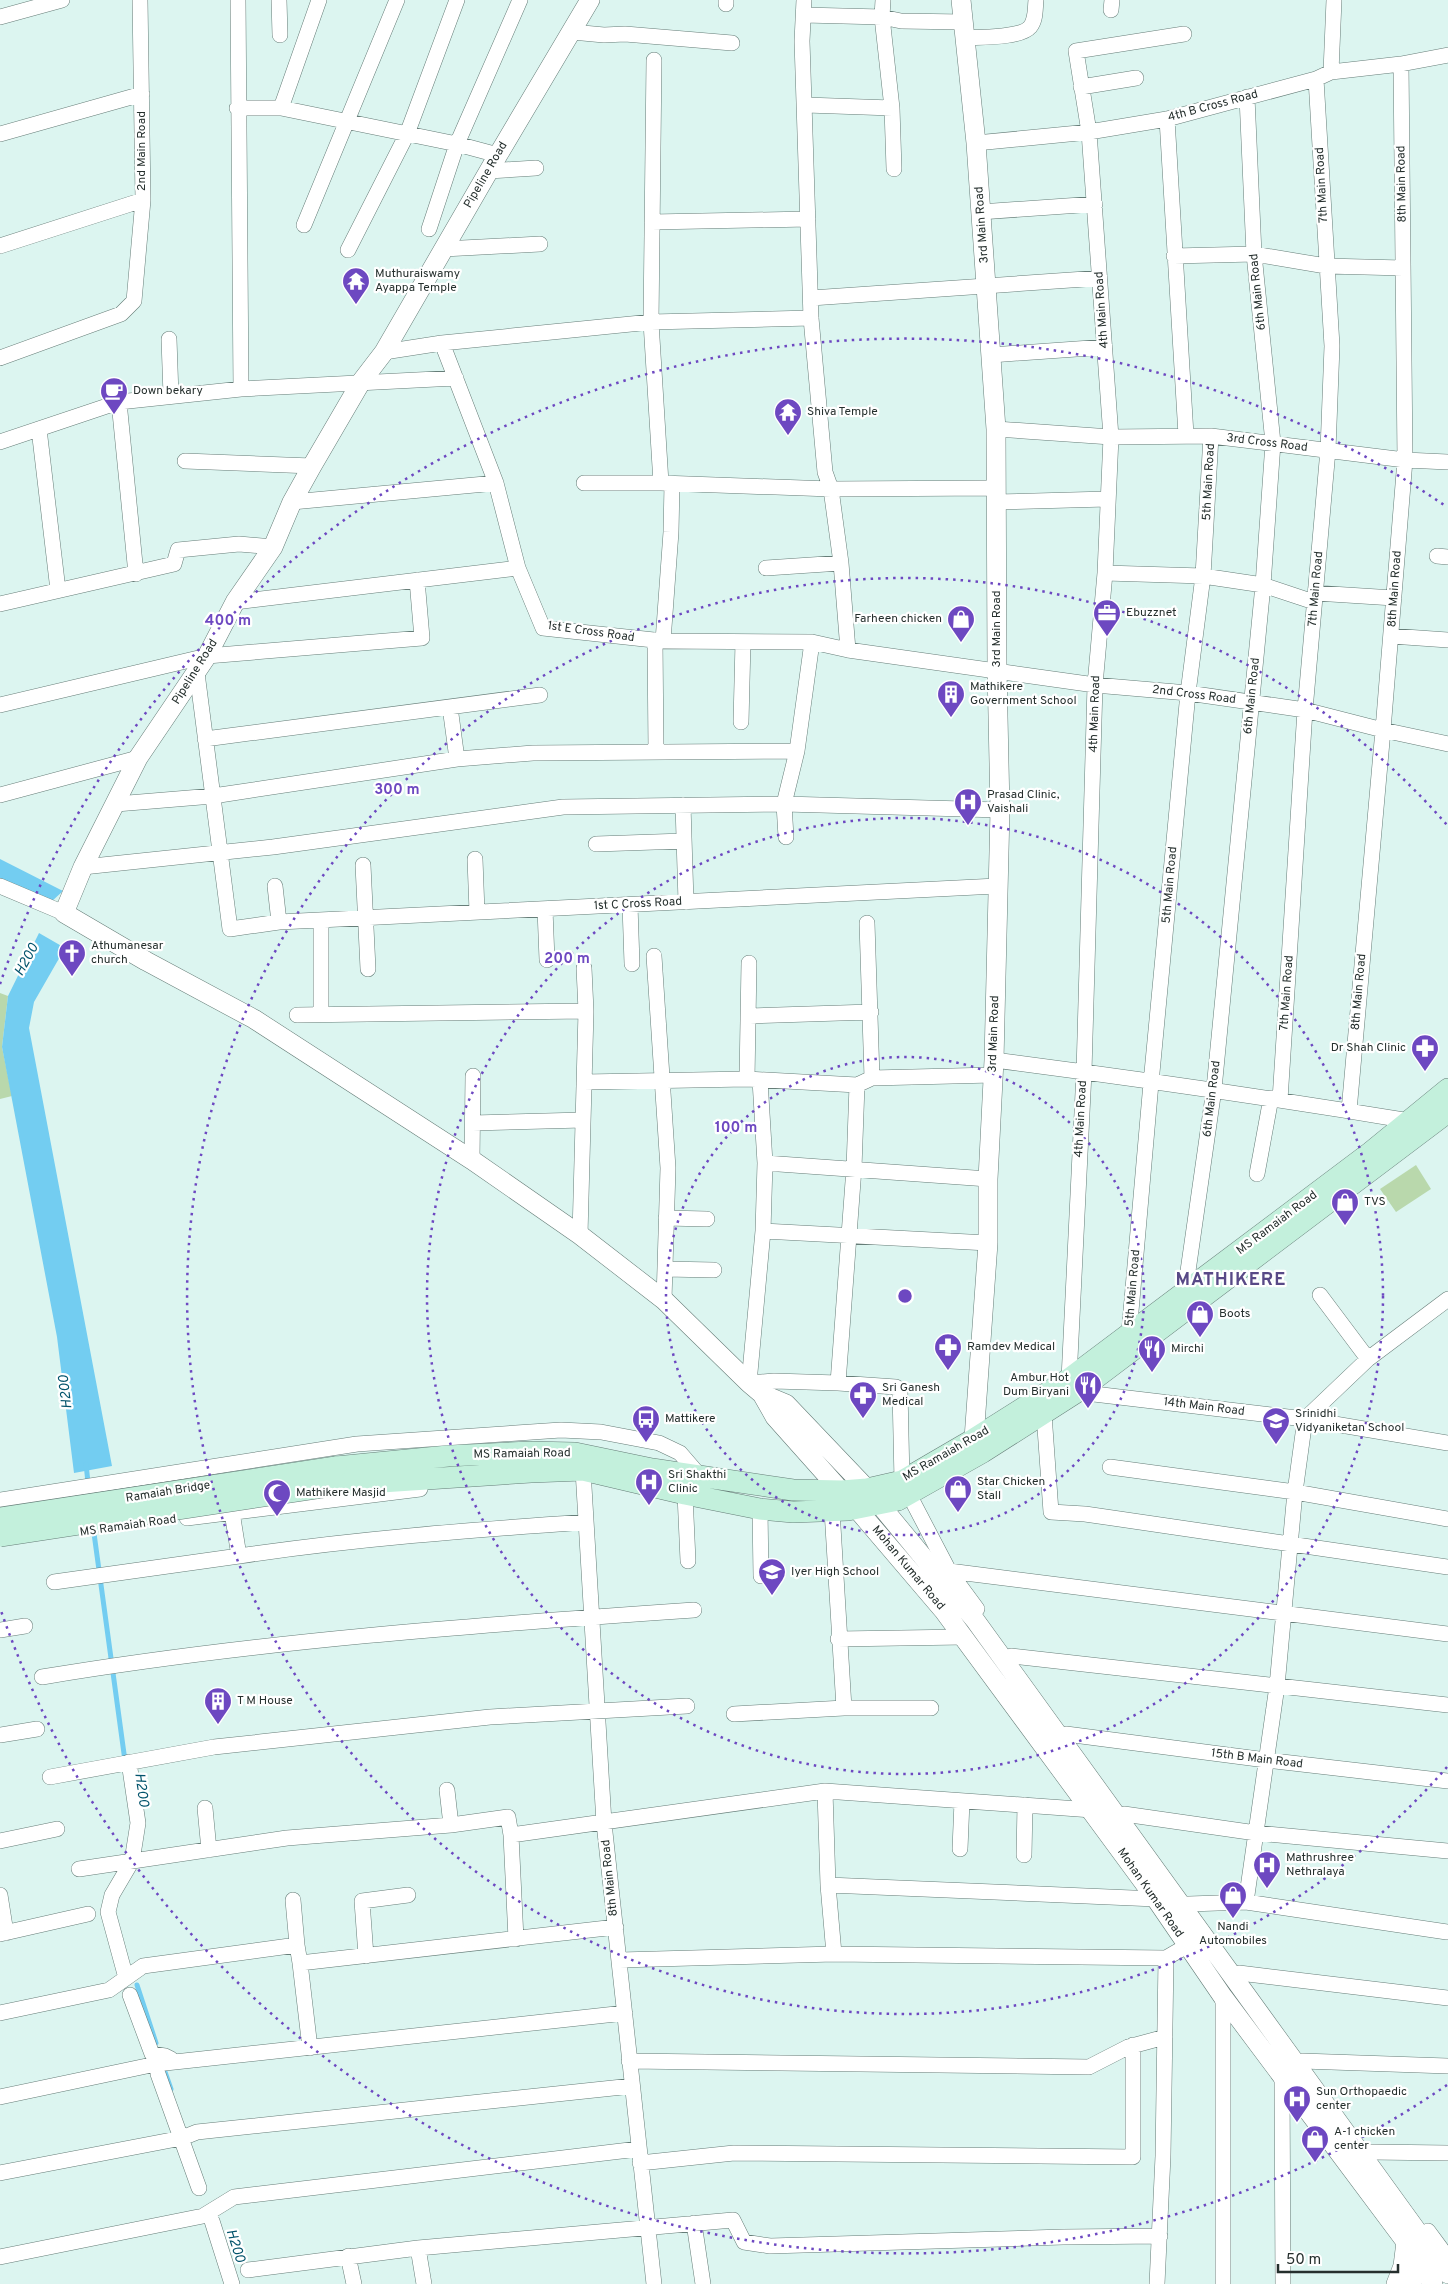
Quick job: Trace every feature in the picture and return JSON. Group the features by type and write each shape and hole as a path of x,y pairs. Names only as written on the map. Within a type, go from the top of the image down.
{"main road":[{"name":"MS Ramaiah Road","path":"336,1476 583,1470 760,1509 793,1512 880,1505 974,1439 1073,1386 1447,1096"},
{"name":"MS Ramaiah Road","path":"336,1476 448,1456 530,1452 575,1453 652,1469 793,1490 832,1491 906,1488 1044,1414 1130,1334 1410,1121 1447,1096"},
{"name":"Ramaiah Bridge","path":"1,1505 336,1476"},
{"name":"Ramaiah Bridge","path":"3,1541 336,1476"}],"street":[{"path":"0,17 62,0"},
{"name":"2nd Main Road","path":"0,358 121,314 134,301 143,200 140,0"},
{"path":"238,0 237,108 241,389"},
{"path":"279,0 280,35"},
{"path":"281,108 319,0"},
{"path":"304,225 349,121 397,0"},
{"path":"348,250 407,134 457,0"},
{"path":"429,229 457,144 520,0"},
{"name":"Pipeline Road","path":"64,913 83,867 138,758 197,673 235,602 273,546 292,502 312,466 361,382 384,352 488,171 590,0"},
{"path":"883,0 882,17 892,108 894,169"},
{"name":"3rd Main Road","path":"961,0 976,143 996,429 997,670 1000,810 988,1180 988,1243 974,1439"},
{"path":"848,650 841,563 831,489 825,472 812,318 806,106 802,41 804,8 882,17 964,30 1023,33 1031,26 1035,15 1036,0"},
{"path":"1331,72 1334,0"},
{"path":"572,32 604,35 625,34 732,43"},
{"name":"4th Main Road","path":"1073,1386 1095,685 1105,573 1111,437 1089,132 1076,51 1184,34"},
{"name":"4th B Cross Road","path":"976,143 1089,132 1167,119 1316,79 1331,72 1401,64 1448,56"},
{"path":"654,60 651,322 671,532 658,640 656,752"},
{"name":"8th Main Road","path":"1349,1111 1391,636 1404,460 1401,64"},
{"path":"1081,86 1136,78"},
{"name":"7th Main Road","path":"1257,1174 1275,1099 1305,710 1328,450 1332,346 1316,79"},
{"path":"0,134 142,94"},
{"name":"6th Main Road","path":"1185,1292 1214,1089 1263,585 1273,443 1254,254 1247,97"},
{"path":"806,106 892,108"},
{"path":"237,108 281,108 457,144 498,155"},
{"path":"1167,119 1186,435"},
{"path":"488,171 536,168"},
{"path":"0,246 143,200"},
{"path":"980,212 1094,204"},
{"path":"652,222 808,219"},
{"path":"443,248 540,244"},
{"path":"1174,256 1254,254 1326,266 1403,268"},
{"path":"811,298 1100,278"},
{"path":"384,352 442,342 651,322 812,318"},
{"path":"169,339 171,396"},
{"name":"1st E Cross Road","path":"442,342 496,483 518,568 543,628 658,640 812,642 848,650 997,670"},
{"path":"991,355 1105,347"},
{"path":"0,442 119,402 241,389 456,378"},
{"path":"119,402 136,574"},
{"path":"39,429 58,590"},
{"name":"3rd Cross Road","path":"996,429 1111,437 1211,436 1404,460 1448,462"},
{"name":"5th Main Road","path":"1130,1334 1151,1083 1188,693 1203,576 1211,436"},
{"path":"185,461 312,466"},
{"path":"292,502 496,483"},
{"path":"584,484 666,484 1108,499"},
{"path":"0,604 174,564 178,550 239,544 273,546"},
{"path":"766,568 841,563"},
{"path":"235,602 518,568"},
{"path":"1105,573 1203,576 1263,585 1315,597 1394,598"},
{"path":"0,705 207,656 422,638 417,580"},
{"path":"1391,636 1448,640"},
{"path":"741,722 743,642"},
{"path":"786,837 784,804 797,751 812,642"},
{"name":"2nd Cross Road","path":"997,670 1095,685 1188,693 1305,710 1448,744"},
{"path":"197,673 220,852"},
{"path":"206,739 540,695"},
{"path":"450,707 457,759"},
{"path":"116,804 213,796 457,759 541,752 797,751"},
{"path":"0,795 138,758"},
{"path":"83,867 283,846 563,807 784,804 1000,810"},
{"path":"682,805 686,902"},
{"path":"596,844 684,841"},
{"name":"1st C Cross Road","path":"220,852 230,929 279,922 997,886"},
{"path":"475,859 477,912"},
{"path":"363,865 368,969"},
{"path":"0,886 64,913 146,961 254,1019 472,1160 580,1235 664,1300 755,1388 786,1404 867,1489 975,1620 1200,1938 1441,2268"},
{"path":"275,886 279,922"},
{"path":"630,904 632,964"},
{"path":"545,909 547,960"},
{"path":"321,920 321,1015"},
{"path":"867,923 872,1078"},
{"path":"654,956 668,1168 664,1300"},
{"path":"750,963 750,1016 754,1080 765,1163 755,1388"},
{"path":"580,1235 586,1011 584,968"},
{"path":"297,1015 586,1011"},
{"path":"750,1016 871,1012"},
{"path":"584,1082 754,1080 857,1085 872,1078 993,1068 1084,1072 1151,1083 1214,1089 1410,1121"},
{"path":"472,1160 473,1076"},
{"path":"838,1383 850,1237 857,1085"},
{"path":"473,1123 583,1120"},
{"path":"765,1163 854,1168 988,1180"},
{"path":"666,1218 707,1219"},
{"path":"763,1231 988,1243"},
{"path":"665,1269 714,1270"},
{"path":"1320,1295 1368,1359"},
{"path":"1246,1902 1277,1686 1295,1492 1305,1419 1368,1359 1448,1299"},
{"path":"755,1388 774,1381 896,1387 900,1390 906,1488 949,1571 1124,1814 1180,1910"},
{"name":"14th Main Road","path":"1073,1386 1305,1419 1448,1443"},
{"name":"Mohan Kumar Road","path":"755,1388 832,1491 857,1508 944,1611 1156,1899 1180,1910 1200,1938 1223,1997 1406,2242 1441,2268"},
{"path":"1044,1414 1051,1512 1085,1514 1448,1567"},
{"path":"3,1541 1,1505 80,1487 358,1444 561,1430 601,1432 659,1443 680,1453 698,1475"},
{"path":"306,1452 313,1501"},
{"path":"1110,1467 1295,1492 1448,1519"},
{"name":"8th Main Road","path":"583,1470 604,1823 654,2284"},
{"name":"MS Ramaiah Road","path":"3,1541 313,1501 496,1480 565,1475 583,1470"},
{"path":"832,1491 838,1638 844,1708"},
{"path":"685,1494 688,1561"},
{"path":"760,1509 761,1576"},
{"path":"232,1512 239,1556"},
{"path":"54,1582 319,1544 442,1532 586,1522"},
{"path":"949,1571 1448,1634"},
{"path":"42,1677 106,1666 323,1639 694,1610"},
{"path":"0,1630 25,1626"},
{"path":"838,1638 963,1637"},
{"path":"1011,1656 1448,1705"},
{"path":"50,1777 214,1747 490,1717 687,1706"},
{"path":"734,1714 844,1708 931,1708"},
{"path":"0,1734 37,1728"},
{"name":"15th B Main Road","path":"1066,1734 1448,1781"},
{"path":"126,1978 108,1912 112,1895 132,1861 138,1823 128,1762"},
{"path":"447,1790 452,1825"},
{"path":"511,1835 825,1791 1092,1810"},
{"path":"825,1791 828,1885 834,1954"},
{"path":"960,1850 962,1801"},
{"path":"1024,1854 1025,1805"},
{"path":"205,1808 209,1850"},
{"path":"1124,1814 1256,1833 1448,1851"},
{"path":"79,1869 287,1838 452,1825 508,1817 511,1835 516,1939"},
{"path":"0,1841 56,1829"},
{"path":"828,1885 1156,1899"},
{"path":"0,1895 3,1933 88,1914"},
{"path":"366,1956 362,1901 408,1895"},
{"path":"293,1900 310,2048"},
{"path":"1180,1910 1246,1902 1448,1932"},
{"path":"300,1963 616,1928"},
{"path":"620,1960 834,1954 1166,1958 1200,1938"},
{"path":"1200,1938 1239,1974 1371,2152 1441,2268"},
{"path":"0,2013 109,1990 143,1966 297,1945"},
{"path":"1157,2284 1160,2236 1166,1958"},
{"path":"1239,1974 1448,1998"},
{"path":"130,1995 152,2054 165,2056 173,2062"},
{"path":"1223,1997 1223,2284"},
{"path":"0,2097 155,2064 625,2012"},
{"path":"629,2061 1089,2067 1133,2046 1165,2036"},
{"path":"0,2257 203,2216 234,2196 639,2156 734,2153 1133,2157 1133,2046"},
{"path":"1302,2061 1448,2066"},
{"path":"158,2074 199,2188"},
{"path":"1282,2076 1283,2284"},
{"path":"0,2173 182,2138 197,2132 632,2086"},
{"path":"1371,2152 1448,2153"},
{"path":"248,2270 418,2248 648,2226 733,2220 744,2242 770,2246 1160,2236"},
{"path":"212,2221 230,2284"},
{"path":"694,2222 703,2284"},
{"path":"1396,2284 1403,2266 1406,2242"},
{"path":"418,2248 424,2284"},
{"path":"348,2256 354,2284"},
{"path":"1402,2284 1441,2268"}],"green space":[{"path":"0,993 8,996 2,1047 12,1096 0,1099"},
{"path":"1416,1165 1431,1189 1396,1212 1380,1189"}],"water":[{"path":"0,859 63,891 51,902 0,879"},
{"path":"39,933 65,948 34,1002 29,1028 112,1466 74,1473 57,1337 2,1047 8,996"}],"waterway":[{"name":"H200","path":"86,1464 90,1501"},
{"name":"H200","path":"93,1526 125,1761"},
{"name":"H200","path":"137,1985 156,2043"},
{"name":"H200","path":"164,2069 171,2089"}],"place":[{"name":"Muthuraiswamy Ayappa Temple","path":"356,305"},
{"name":"Down bekary","path":"114,415"},
{"name":"Shiva Temple","path":"788,436"},
{"name":"Ebuzznet","path":"1107,637"},
{"name":"Farheen chicken","path":"961,643"},
{"name":"Mathikere Government School","path":"951,718"},
{"name":"Prasad Clinic, Vaishali","path":"968,826"},
{"name":"Athumanesar church","path":"72,977"},
{"name":"Dr Shah Clinic","path":"1425,1072"},
{"name":"TVS","path":"1345,1226"},
{"name":"Boots","path":"1200,1338"},
{"name":"Ramdev Medical","path":"948,1371"},
{"name":"Mirchi","path":"1152,1373"},
{"name":"Ambur Hot Dum Biryani","path":"1088,1409"},
{"name":"Sri Ganesh Medical","path":"863,1419"},
{"name":"Mattikere","path":"646,1443"},
{"name":"Srinidhi Vidyaniketan School","path":"1276,1445"},
{"name":"Sri Shakthi Clinic","path":"649,1506"},
{"name":"Star Chicken Stall","path":"958,1513"},
{"name":"Mathikere Masjid","path":"277,1517"},
{"name":"Iyer High School","path":"772,1596"},
{"name":"T M House","path":"218,1725"},
{"name":"Mathrushree Nethralaya","path":"1267,1889"},
{"name":"Nandi Automobiles","path":"1233,1919"},
{"name":"Sun Orthopaedic center","path":"1297,2123"},
{"name":"A-1 chicken center","path":"1315,2163"}],"district":[{"name":"MATHIKERE","path":"1231,1280"}]}
